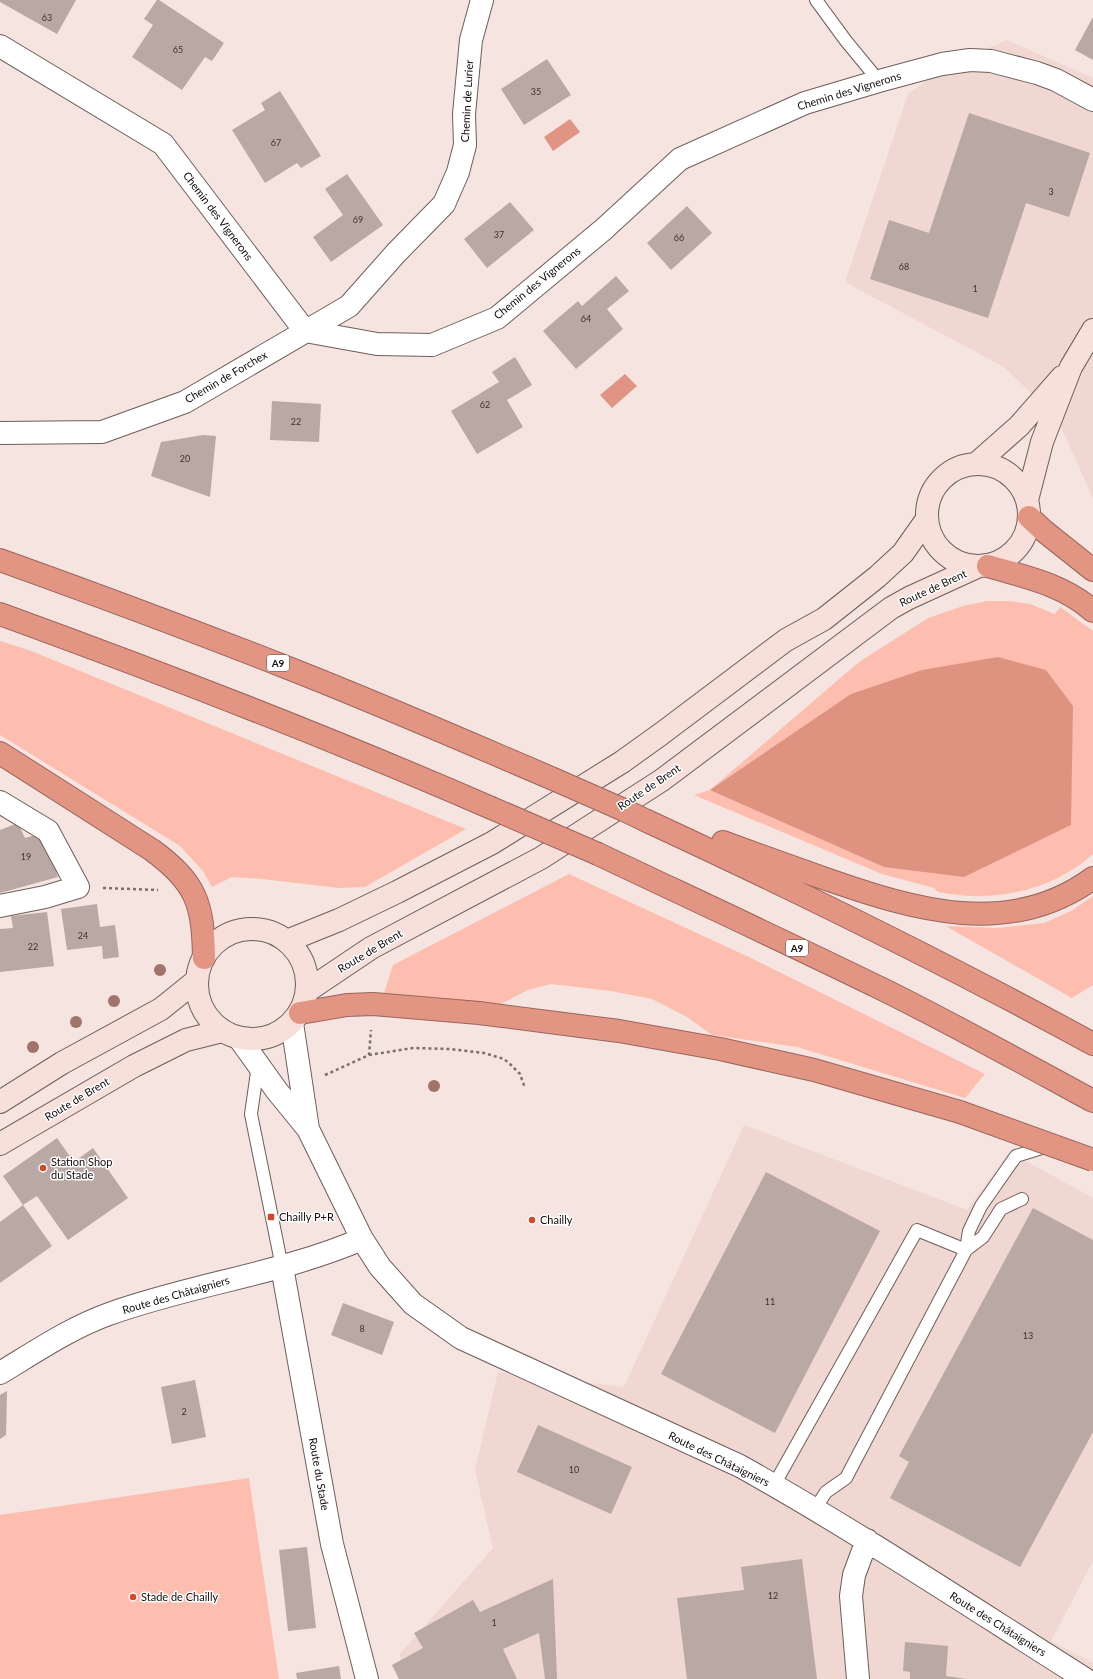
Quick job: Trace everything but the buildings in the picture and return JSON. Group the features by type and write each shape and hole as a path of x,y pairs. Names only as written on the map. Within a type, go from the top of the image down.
{"highway":[{"path":"1028,508 1044,532 1093,570"},
{"name":"A9","path":"0,560 107,598 283,666 416,720 650,820 897,941 1093,1044"},
{"path":"983,566 1044,582 1059,588 1074,596 1093,611"},
{"name":"A9","path":"0,614 254,709 375,757 598,854 876,986 994,1047 1093,1101"},
{"path":"0,753 160,856 188,882 200,908 203,929 204,958"},
{"path":"650,820 856,889 908,905 931,910 986,915 1017,911 1048,904 1065,896 1093,878"},
{"path":"296,1018 347,1005 373,1004 479,1013 619,1031 720,1049 814,1070 960,1112 1093,1160"}],"main road":[{"path":"1028,508 1022,489 1007,473 987,465 976,464 956,469 940,481 930,499 927,519 932,538 943,553 960,563 983,566 1004,559 1013,553 1025,536 1028,508 1042,442 1071,367 1093,330"},
{"path":"976,464 1019,426 1071,367"},
{"path":"287,942 378,901 492,843 622,762 786,640 824,619 877,577 903,553 927,519"},
{"name":"Route de Brent","path":"308,991 371,948 541,858 662,780 869,623 891,608 909,598 983,566"},
{"path":"249,929 262,930 275,934 287,942 297,951 304,964 308,978 308,991 296,1018 281,1032 254,1040 231,1034 211,1021 203,1009 198,995 197,980 204,958 212,947 223,938 235,932 249,929"},
{"path":"0,1102 62,1063 161,1008 197,980"},
{"name":"Route de Brent","path":"0,1144 134,1066 186,1040 231,1034"}],"street":[{"name":"Chemin de Lurier","path":"349,306 396,253 444,204 458,172 465,145 464,114 471,40 482,0"},
{"name":"Chemin des Vignerons","path":"0,46 163,144 305,330 377,344 432,345 497,318 604,229 680,159 805,103 942,64 970,60 991,61 1037,73 1056,80 1093,100"},
{"name":"Chemin de Forchex","path":"0,433 102,432 185,402 305,330 349,306"},
{"path":"0,802 48,831 78,887 45,897 0,906"},
{"name":"Route des Châtaigniers","path":"296,1018 308,1129"},
{"name":"Route des Châtaigniers","path":"231,1034 258,1065 308,1129 362,1239 380,1267 413,1304 462,1338 740,1466 867,1540 1085,1679"},
{"name":"Route des Châtaigniers","path":"0,1373 52,1342 109,1314 210,1284 282,1267 338,1249 362,1239"},
{"name":"Route du Stade","path":"282,1267 332,1544 367,1679"},
{"path":"858,1679 851,1591 854,1575 867,1540"}],"lane":[{"path":"816,0 846,41 879,81"},
{"path":"258,1065 251,1114 282,1267"},
{"path":"815,1509 826,1492 846,1478 966,1250 969,1230 981,1206 1016,1156 1063,1141 1093,1150"},
{"path":"966,1250 983,1237 1001,1209 1022,1199"},
{"path":"774,1485 917,1230 966,1250"}],"path":[{"path":"78,887 165,890 179,904 195,895"},
{"path":"368,1055 372,1023"},
{"path":"302,1084 338,1070 368,1055 413,1048 450,1049 484,1053 504,1059 520,1074 525,1088"}],"shaded area":[{"path":"1007,40 1093,78 1093,499 1057,418 1004,367 845,282 908,94 947,66"},
{"path":"570,119 580,132 553,151 544,137"},
{"path":"625,374 637,386 612,408 600,395"},
{"path":"987,601 1010,601 1030,604 1055,614 1060,607 1093,631 1093,854 1081,864 1041,885 1012,893 976,896 938,892 934,888 882,874 694,795 710,790 859,662 928,618 963,606"},
{"path":"0,641 29,650 466,829 365,887 339,888 232,877 212,887 203,871 180,846 0,735"},
{"path":"998,657 1046,670 1073,706 1071,825 964,877 884,867 710,790 851,694 922,670"},
{"path":"569,874 751,958 985,1074 965,1098 797,1047 712,1035 687,1017 652,999 611,991 551,984 528,990 501,1004 384,993 393,965"},
{"path":"1093,896 1093,985 1072,998 946,926 997,928 1044,923 1073,910"},
{"path":"744,1125 967,1210 1009,1152 1093,1198 1093,1561 1051,1641 1093,1663 1093,1679 401,1679 400,1654 493,1548 475,1470 498,1372 624,1387"},
{"name":"Stade de Chailly","path":"249,1478 279,1679 0,1679 0,1515"}],"place":[{"name":"Station Shop du Stade","path":"43,1168"},
{"name":"Chailly P+R","path":"271,1217"},
{"name":"Chailly","path":"532,1220"},
{"name":"Stade de Chailly","path":"133,1597"}]}
